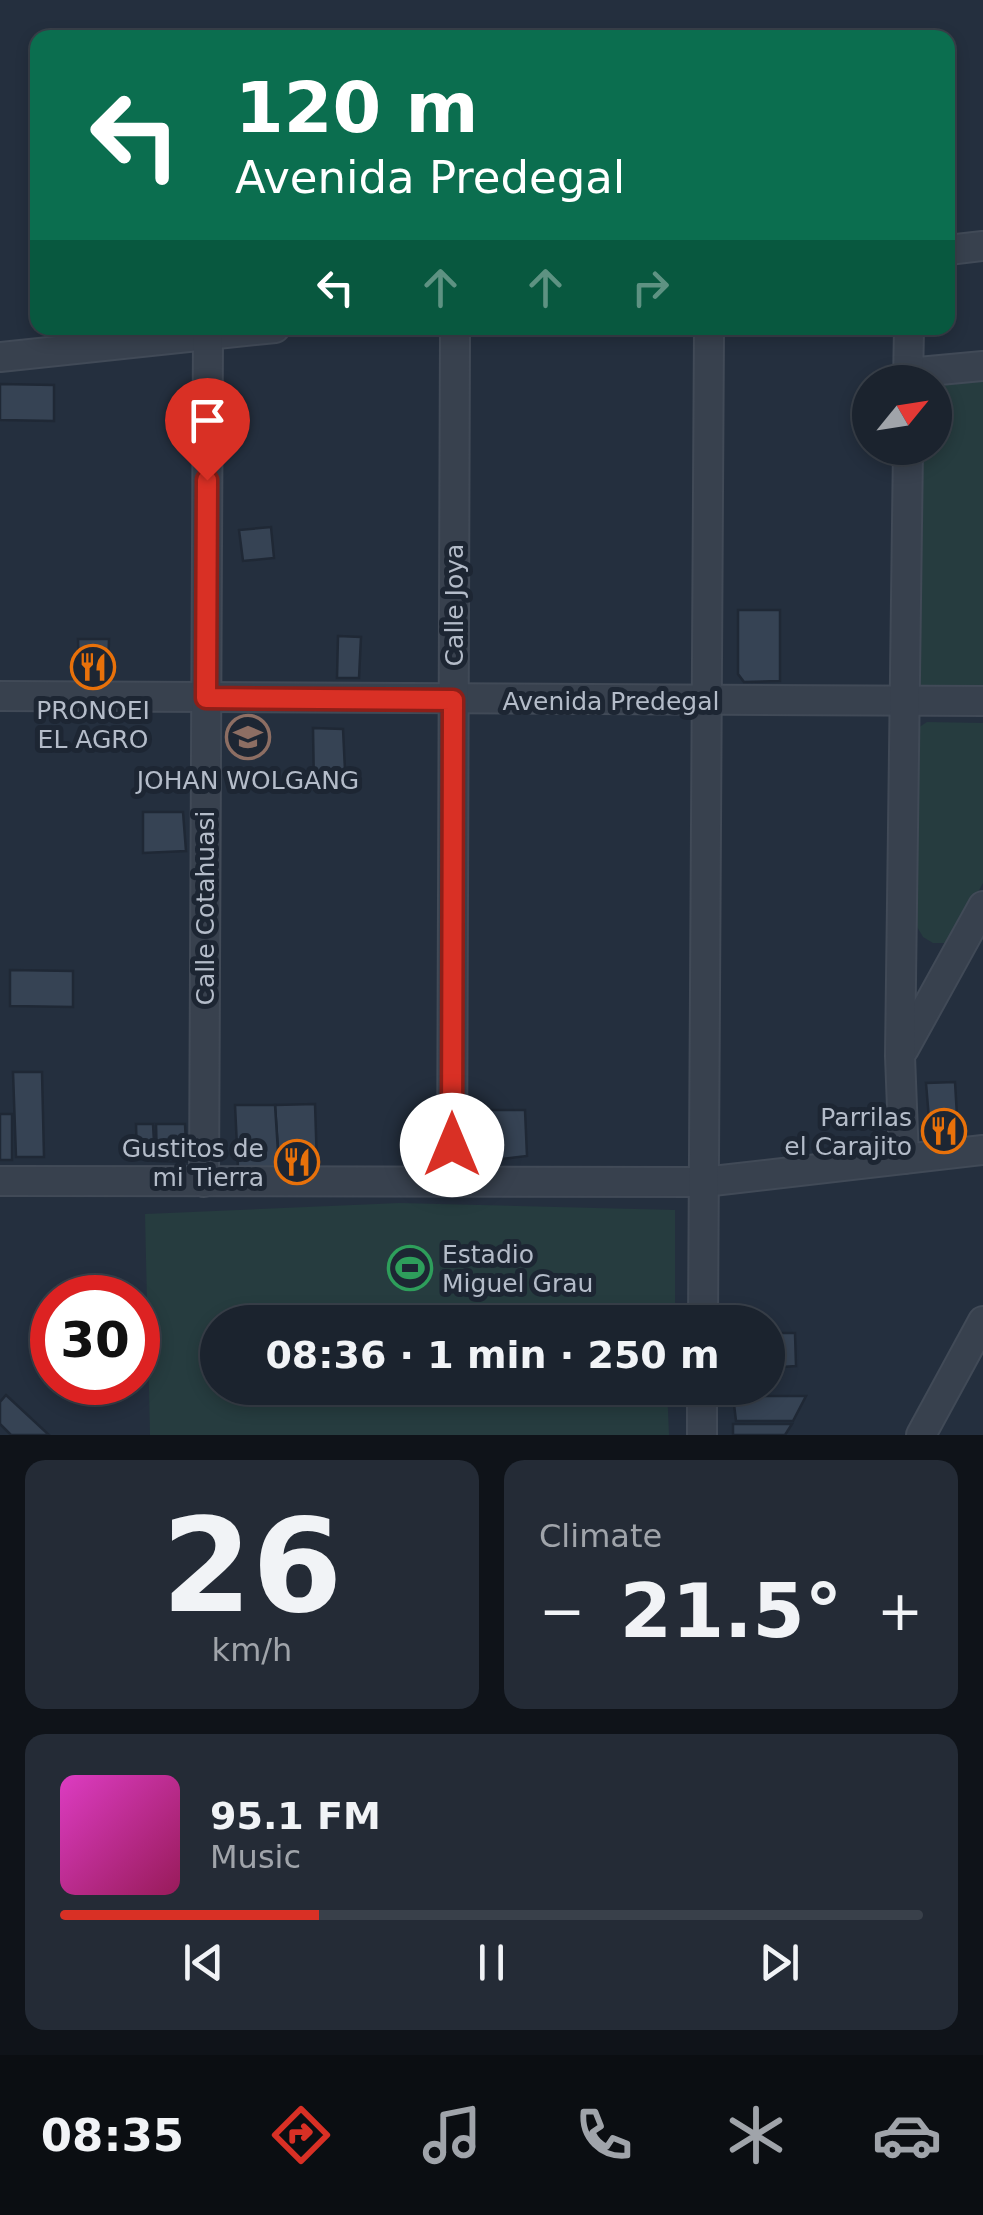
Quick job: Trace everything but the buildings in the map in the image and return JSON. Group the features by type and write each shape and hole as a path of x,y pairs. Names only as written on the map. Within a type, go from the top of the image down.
{"street":[{"path":"955,249 983,246"},
{"path":"0,357 208,335"},
{"name":"Calle Cotahuasi","path":"204,1182 208,335"},
{"name":"Calle Joya","path":"452,1182 456,335"},
{"path":"702,1305 704,701 710,335"},
{"path":"908,335 908,365"},
{"path":"952,371 983,366"},
{"path":"904,1159 900,1056 908,465"},
{"name":"Avenida Predegal","path":"0,696 983,700"},
{"path":"900,1056 983,906"},
{"path":"0,1180 704,1182 983,1150"},
{"path":"921,1435 983,1321"},
{"path":"702,1405 702,1435"}],"green space":[{"path":"983,379 983,687 921,688 919,465 952,465 952,382"},
{"path":"927,722 983,723 983,883 954,936 945,943 933,943 923,937 916,925 918,728"},
{"name":"Estadio Miguel Grau","path":"400,1203 675,1210 675,1305 200,1305 200,1405 668,1405 669,1435 150,1435 149,1405 160,1405 160,1275 146,1275 145,1214"}],"place":[{"name":"PRONOEI EL AGRO","path":"93,667"},
{"name":"JOHAN WOLGANG","path":"248,737"},
{"name":"Parrilas el Carajito","path":"944,1131"},
{"name":"Gustitos de mi Tierra","path":"297,1162"},
{"name":"Estadio Miguel Grau","path":"410,1268"}],"route":[{"path":"207,480 206,698 453,700 452,1145"}]}
